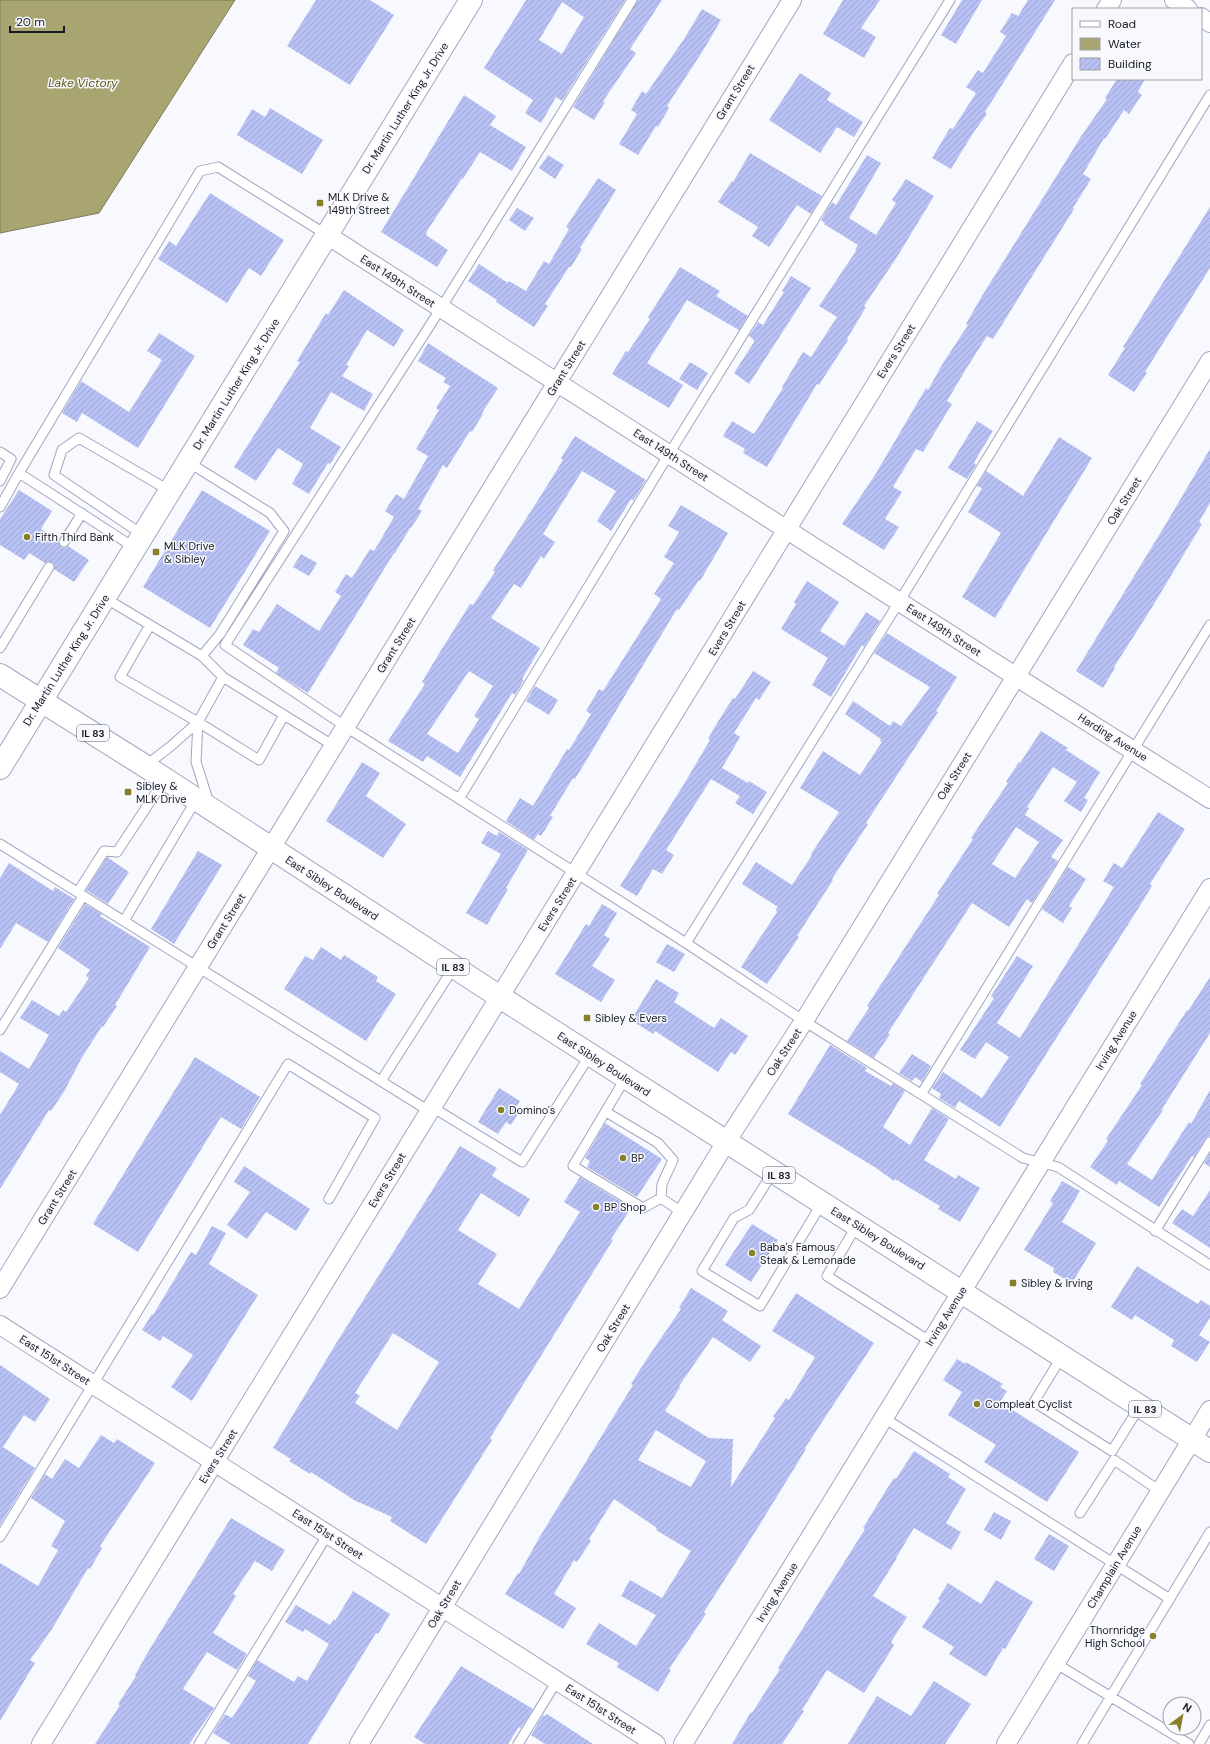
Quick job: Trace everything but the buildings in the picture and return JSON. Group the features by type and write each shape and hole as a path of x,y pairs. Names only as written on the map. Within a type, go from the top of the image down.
{"main road":[{"name":"Dr. Martin Luther King Jr. Drive","path":"0,768 471,0"},
{"name":"East Sibley Boulevard","path":"0,674 165,779 590,1055 962,1291 1210,1451"}],"street":[{"name":"Grant Street","path":"0,1289 792,0"},
{"name":"Evers Street","path":"41,1744 1072,65"},
{"name":"East 149th Street","path":"327,235 1015,676"},
{"name":"Oak Street","path":"359,1744 726,1142 804,1021 1210,361"},
{"name":"Harding Avenue","path":"1015,676 1210,799"},
{"name":"Irving Avenue","path":"683,1744 1210,888"},
{"name":"East 151st Street","path":"0,1325 656,1744"},
{"name":"Champlain Avenue","path":"1006,1744 1210,1410"}],"lane":[{"path":"632,0 441,308 226,645 346,727 804,1021 922,1093 1023,1158 1058,1167 1210,1265"},
{"path":"459,799 669,454 950,0"},
{"path":"686,944 899,602 1210,95"},
{"path":"0,507 21,469 200,171 218,167 327,235"},
{"path":"139,541 54,475 62,450 79,438 170,491"},
{"path":"0,452 82,513 139,541"},
{"path":"0,481 11,459"},
{"path":"188,462 270,513 284,531 220,634 202,656"},
{"path":"64,542 82,513"},
{"path":"0,648 49,567"},
{"path":"105,598 202,656 223,677 334,746"},
{"path":"150,625 120,677 198,722 259,760 284,715"},
{"path":"922,1093 1210,625"},
{"path":"144,766 171,746 198,722 223,677"},
{"path":"124,921 204,805 196,762 198,722"},
{"path":"0,1030 104,851 117,852 165,779"},
{"path":"0,844 381,1081 522,1162 590,1055"},
{"path":"381,1081 454,967"},
{"path":"0,1537 288,1064 375,1118 329,1200"},
{"path":"626,1078 573,1166 643,1208 661,1198"},
{"path":"606,1112 658,1144 673,1160 662,1184 661,1198"},
{"path":"1155,1230 1210,1142"},
{"path":"773,1172 749,1210 734,1218 702,1271 760,1306 822,1203"},
{"path":"661,1198 683,1213"},
{"path":"857,1225 827,1276 931,1342"},
{"path":"1062,1356 1034,1402 1113,1456 1160,1491"},
{"path":"1080,1513 1140,1406"},
{"path":"884,1418 1116,1564 1170,1600"},
{"path":"1082,1744 1210,1532"},
{"path":"199,1744 328,1534"},
{"path":"1055,1663 1189,1744"},
{"path":"518,1744 557,1681"},
{"path":"1199,1744 1210,1725"}],"water":[{"name":"Lake Victory","path":"0,0 235,0 99,213 0,233"}],"place":[{"name":"MLK Drive & 149th Street","path":"320,203"},
{"name":"Fifth Third Bank","path":"27,537"},
{"name":"MLK Drive & Sibley","path":"156,552"},
{"name":"Sibley & MLK Drive","path":"128,792"},
{"name":"Sibley & Evers","path":"587,1018"},
{"name":"Domino's","path":"501,1110"},
{"name":"BP","path":"623,1158"},
{"name":"BP Shop","path":"596,1207"},
{"name":"Baba's Famous Steak & Lemonade","path":"752,1253"},
{"name":"Sibley & Irving","path":"1013,1283"},
{"name":"Compleat Cyclist","path":"977,1404"},
{"name":"Thornridge High School","path":"1153,1636"}]}
